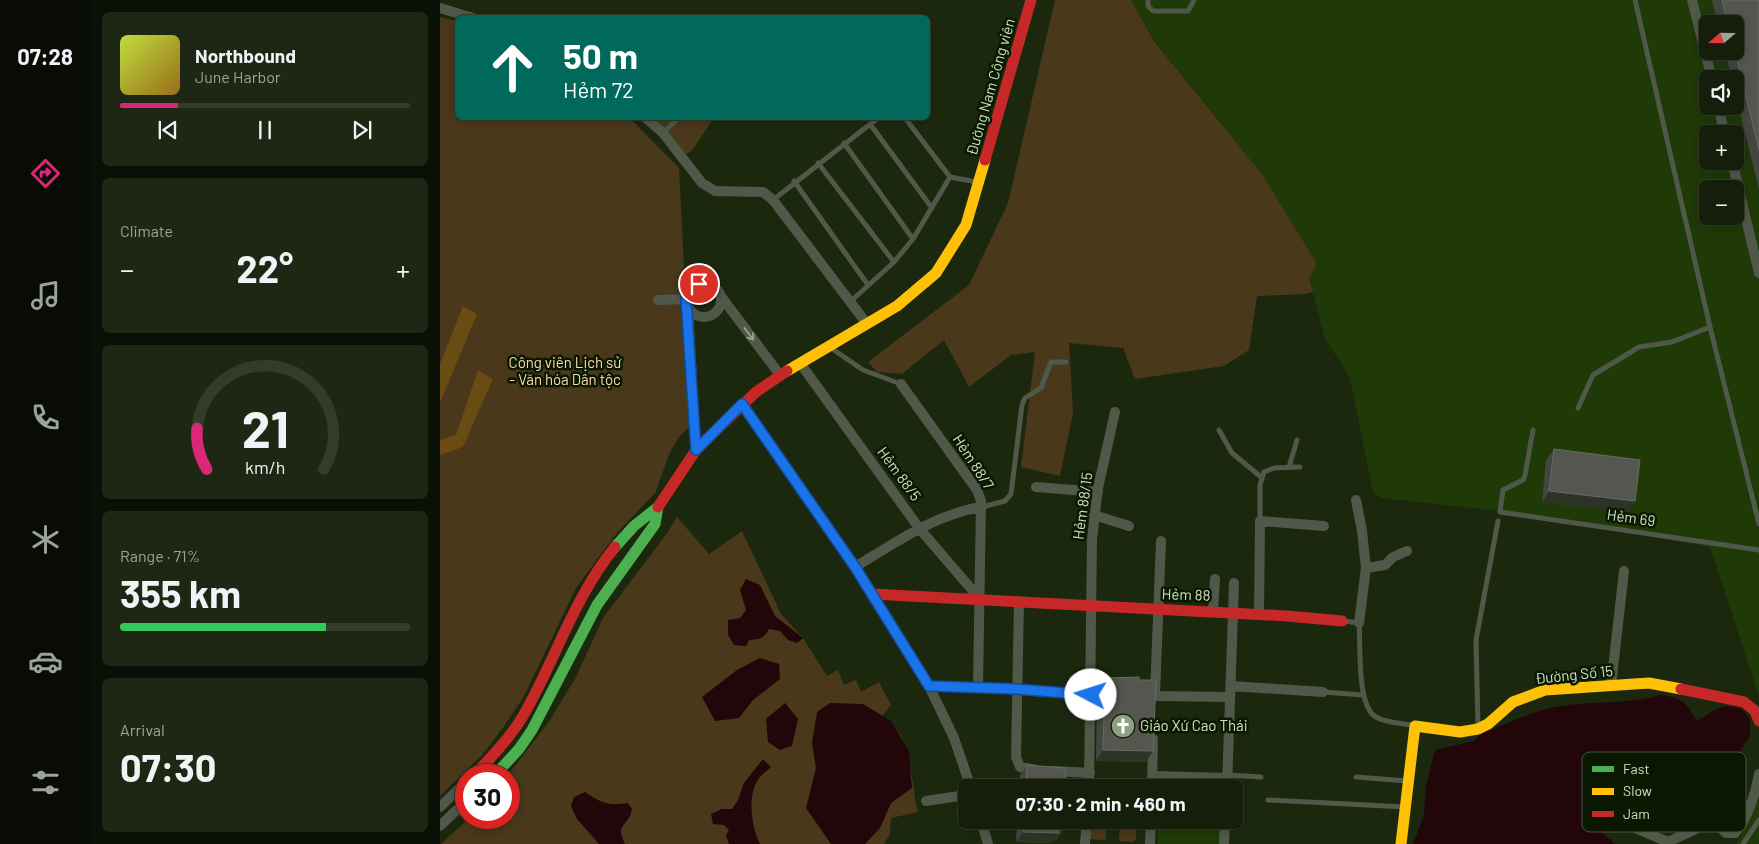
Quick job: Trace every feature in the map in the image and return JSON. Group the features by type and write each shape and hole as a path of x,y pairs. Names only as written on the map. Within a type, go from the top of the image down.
{"street":[{"name":"Đường Nam Công viên","path":"658,507 696,450 742,404 780,375 897,306 936,273 966,225 980,182 1031,0"},
{"path":"1692,0 1710,70"},
{"path":"440,8 463,15"},
{"path":"648,120 664,133 702,183 715,191 755,190 763,192 773,200 867,324"},
{"path":"1734,170 1759,273"},
{"path":"696,450 687,304 690,289 704,283 714,286 780,375"},
{"path":"658,300 687,304 696,316 702,318 713,315 720,306 720,295"},
{"name":"Hẻm 88/5","path":"800,363 919,528 979,598"},
{"name":"Hẻm 88/7","path":"901,384 977,490 982,507 978,687"},
{"path":"742,404 855,567 929,686 954,738 968,779"},
{"name":"Hẻm 88/15","path":"1090,779 1091,695 1096,681 1092,606 1094,515 1115,412"},
{"path":"1036,486 1098,492"},
{"path":"1356,500 1366,568 1359,622"},
{"path":"483,764 522,717 577,610 606,562 646,516 658,507"},
{"path":"505,764 519,749 532,730 597,605 655,524 658,507"},
{"path":"855,567 919,528 937,520 982,507"},
{"path":"1094,515 1129,526"},
{"path":"1259,614 1260,521 1324,526"},
{"path":"1161,541 1152,681 1154,700 1230,697"},
{"path":"1366,568 1384,565 1393,556 1408,551"},
{"path":"1611,686 1624,571"},
{"path":"1213,611 1215,579"},
{"path":"1227,779 1234,583"},
{"name":"Hẻm 88","path":"872,594 1213,611 1342,621"},
{"path":"1019,601 1016,757 1020,767 1023,769 1090,773"},
{"name":"Đường Số 15","path":"1415,726 1460,732 1478,729 1488,724 1513,702 1530,694 1545,690 1649,684 1744,702 1755,711 1759,721"},
{"path":"929,686 1016,689 1091,695"},
{"path":"1231,686 1323,692"},
{"path":"1401,844 1415,726"},
{"path":"1154,733 1152,776 1208,779"},
{"path":"1746,815 1759,774"},
{"path":"440,807 455,793"},
{"path":"926,802 958,796"},
{"path":"440,826 455,812"},
{"path":"984,829 988,844"},
{"path":"1085,844 1086,829"},
{"path":"1150,829 1150,844"},
{"path":"1224,844 1225,829"},
{"path":"1644,832 1668,842 1690,832"}],"lane":[{"path":"1148,0 1148,6 1153,11 1188,11 1194,0"},
{"path":"1635,0 1710,327 1759,524"},
{"path":"664,133 676,120"},
{"path":"773,200 794,181 875,120"},
{"path":"907,120 950,176 980,182"},
{"path":"870,124 932,208"},
{"path":"844,143 913,239"},
{"path":"818,163 894,262"},
{"path":"850,302 894,262 913,239 950,176"},
{"path":"794,181 868,285"},
{"path":"1578,408 1593,375 1631,351 1639,347 1672,342 1710,327"},
{"path":"829,346 863,370 901,384"},
{"path":"982,507 1005,501 1011,494 1022,404 1025,398 1041,388 1052,362 1066,362"},
{"path":"1219,430 1232,454 1261,477"},
{"name":"Hẻm 69","path":"1534,430 1525,475 1518,483 1506,486 1502,495 1500,511 1759,550"},
{"path":"1290,467 1297,440"},
{"path":"1260,521 1261,477 1268,470 1300,467"},
{"path":"1478,729 1476,640 1498,521"},
{"name":"Hẻm 88","path":"1342,621 1359,622"},
{"path":"1359,622 1363,695 1375,716 1415,726"},
{"path":"1323,692 1363,695"},
{"path":"1238,779 1261,777"},
{"path":"1356,777 1408,782"},
{"path":"1268,800 1405,807"},
{"path":"1742,844 1759,820"}],"shaded area":[{"path":"1131,0 1759,0 1759,696 1710,547 1500,511 1382,498 1373,492 1350,378 1325,338 1309,278 1316,264 1262,174 1154,40"},
{"path":"463,306 477,314 440,403 440,364"},
{"path":"478,370 493,379 463,447 440,455 440,440 456,435"},
{"path":"746,579 760,585 775,616 803,638 797,643 788,640 780,631 769,629 761,638 749,640 746,646 734,645 728,635 728,620 740,618 746,610 740,590"},
{"path":"760,658 779,664 780,679 753,700 739,718 715,721 702,697 737,670"},
{"path":"1661,695 1679,700 1687,705 1697,721 1716,709 1727,706 1742,709 1750,719 1750,736 1739,752 1582,752 1582,832 1601,832 1615,844 1413,844 1424,815 1426,786 1435,750 1474,741 1480,734 1546,709 1650,698"},
{"path":"785,703 798,719 792,746 780,750 768,742 766,719"},
{"path":"830,703 863,704 891,721 909,751 912,788 891,803 880,828 865,844 831,844 806,808 816,768 812,743 817,712"},
{"path":"763,759 771,767 759,778 755,785 752,802 754,828 760,844 729,844 726,835 729,830 724,825 713,824 711,814 722,809 732,809 738,800 744,783"},
{"path":"1759,786 1759,844 1737,844 1743,832 1746,832 1746,826 1756,805"},
{"path":"585,792 605,803 628,803 632,809 621,832 625,844 599,844 577,819 571,806 574,797"},
{"path":"1158,829 1225,829 1224,844 1158,844"}],"green space":[{"path":"1055,0 1131,0 1154,41 1262,174 1317,264 1309,278 1313,292 1257,296 1249,350 1224,366 1135,379 1123,348 1069,343 1073,413 1060,476 1021,467 1035,352 1011,355 969,387 944,340 902,374 877,372 868,362 969,285 1008,203"},
{"name":"Công viên Lịch sử - Văn hóa Dân tộc","path":"440,17 455,21 455,120 632,120 679,168 692,425 680,436 671,450 655,493 616,534 576,588 524,696 505,725 473,764 455,764 455,781 440,796"},
{"path":"645,120 713,120 693,149 683,157"},
{"path":"677,517 709,554 742,531 781,614 803,638 827,676 838,670 844,685 856,680 861,692 879,682 891,705 882,716 893,725 906,747 918,812 891,818 890,834 884,844 441,844 457,829 520,829 520,764 516,764 550,720 576,677 603,618 665,536"},
{"path":"1088,829 1106,829 1106,840 1087,839"},
{"path":"1120,829 1137,829 1136,839 1132,842 1119,841"}],"building":[{"path":"1722,0 1759,0 1759,150 1744,88 1744,70 1740,70 1737,60 1744,60 1744,15 1726,15"},
{"path":"1554,449 1640,460 1635,501 1549,491"},
{"name":"Giáo Xứ Cao Thái","path":"1139,677 1139,680 1156,680 1153,751 1103,750 1105,678"},
{"path":"1027,765 1065,768 1066,779 1026,779"},
{"path":"1023,829 1064,829 1059,830 1059,833 1023,832"}],"traffic: fast":[{"path":"505,764 519,749 532,730 597,605 655,524 658,507 634,526 615,547"}],"traffic: slow":[{"path":"787,371 897,306 936,273 966,225 985,160"},
{"path":"1401,844 1415,726 1460,732 1478,729 1488,724 1513,702 1545,690 1649,683 1681,689"}],"traffic: jam":[{"path":"985,160 1031,0"},
{"path":"658,507 696,450 756,392 787,371"},
{"path":"484,764 507,740 523,716 576,608 601,566 615,547"},
{"path":"872,594 1287,616 1342,621"},
{"path":"1681,689 1744,702 1755,711 1759,721"}],"place":[{"name":"Giáo Xứ Cao Thái","path":"1123,726"}],"route":[{"path":"699,284 690,289 686,299 696,450 742,404 830,529 929,686 1016,689 1091,695"}]}
